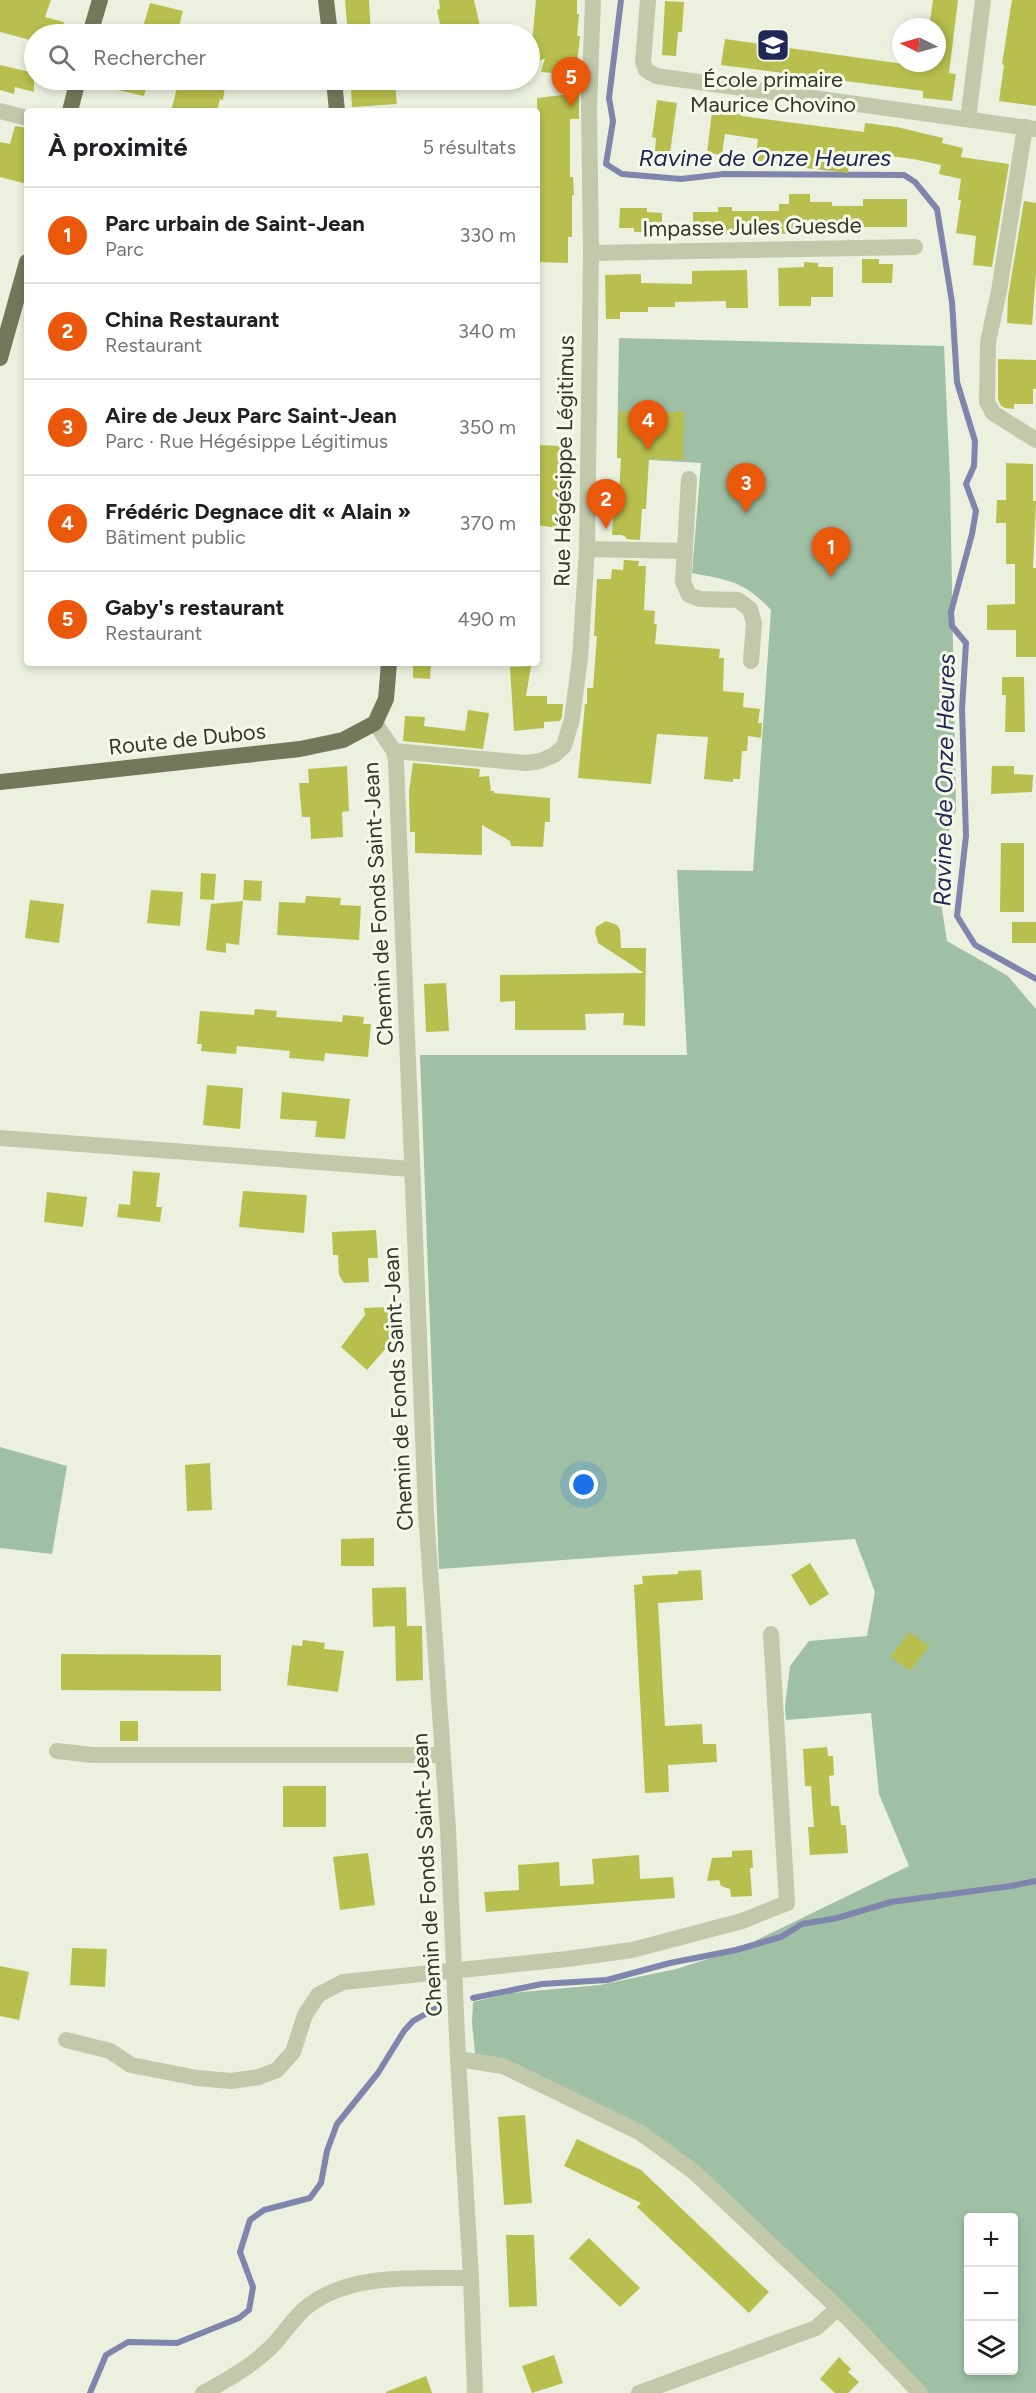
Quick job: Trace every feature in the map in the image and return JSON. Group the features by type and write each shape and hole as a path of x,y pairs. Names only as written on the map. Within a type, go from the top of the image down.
{"main road":[{"path":"93,24 100,0"},
{"path":"326,0 329,24"},
{"path":"71,108 75,90"},
{"path":"335,90 338,108"},
{"path":"0,358 24,273"},
{"path":"375,723 386,699 389,666"},
{"name":"Route de Dubos","path":"0,782 300,749 343,740 375,723"}],"street":[{"name":"Rue Hégésippe Légitimus","path":"394,751 526,763 540,761 554,755 564,746 572,719 580,658 587,549 591,253 589,108 592,0"},
{"path":"648,0 643,62 646,69 656,76 1030,128 988,342 987,402 993,413 1035,439"},
{"path":"968,119 983,0"},
{"path":"0,111 24,117"},
{"name":"Impasse Jules Guesde","path":"591,253 915,247"},
{"path":"689,479 683,582 688,595 700,599 738,600 750,609 754,623 751,661"},
{"path":"587,549 684,551"},
{"name":"Chemin de Fonds Saint-Jean","path":"375,723 394,751 428,1552 443,1755 455,1969 475,2393"},
{"path":"0,1138 411,1169"},
{"path":"66,2040 110,2051 131,2065 197,2078 231,2081 259,2077 277,2070 293,2052 305,2015 318,1995 343,1982 632,1950 742,1921 787,1904 771,1634"},
{"path":"57,1751 93,1755 443,1755"},
{"path":"458,2059 503,2066 641,2133 694,2172 838,2308 920,2393"},
{"path":"204,2393 241,2372 273,2345 306,2307 330,2292 364,2282 471,2278"},
{"path":"639,2393 816,2328 838,2308"}],"green space":[{"path":"619,338 944,346 950,480 956,810 936,871 947,941 1008,976 1036,1009 1036,2393 920,2393 641,2133 476,2062 472,2023 473,2002 511,1993 600,1985 676,1969 736,1950 909,1866 879,1794 871,1713 786,1720 785,1706 790,1666 809,1641 867,1636 875,1592 855,1539 439,1569 420,1055 687,1055 677,870 753,871 771,610 744,587 692,573 701,463 617,458"},
{"path":"0,1447 67,1466 52,1554 0,1548"}],"building":[{"path":"0,0 51,0 45,17 64,22 64,24 24,24 24,38 0,32"},
{"path":"345,0 369,0 370,24 347,24"},
{"path":"439,0 474,0 480,24 440,24 437,10 440,9"},
{"path":"536,0 577,0 577,14 579,14 577,36 580,36 576,75 541,72 545,58 540,60 540,24 534,24"},
{"path":"933,0 958,0 949,73 956,74 952,101 923,98 923,91 721,65 725,39 892,62 892,72 946,72 946,18 931,18"},
{"path":"1012,0 1036,0 1036,106 999,101"},
{"path":"665,1 684,2 682,32 678,32 676,56 662,55"},
{"path":"150,3 183,11 180,24 144,24"},
{"path":"0,65 24,71 24,89 15,87 14,94 0,90"},
{"path":"118,90 146,90 144,96"},
{"path":"177,90 224,90 223,100 220,99 218,108 172,108"},
{"path":"351,90 396,90 397,104 352,107"},
{"path":"579,93 579,119 570,119 570,177 573,177 574,195 572,195 572,237 568,237 568,263 540,262 540,108 537,108 537,98"},
{"path":"657,100 677,103 670,153 655,151 656,138 652,137"},
{"path":"713,103 742,107 741,116 864,132 865,123 897,127 943,138 942,143 963,148 961,157 1009,164 992,267 973,265 976,236 956,233 961,200 958,200 961,179 939,174 941,165 851,151 848,173 755,162 758,139 725,134 722,155 707,153"},
{"path":"15,126 24,128 24,183 0,177 0,142 10,144"},
{"path":"789,194 810,194 810,202 832,202 832,206 863,206 863,199 907,199 907,227 841,227 841,233 757,234 757,237 742,237 742,234 693,234 693,212 718,212 718,207 732,207 732,211 779,211 779,204 789,204"},
{"path":"1024,201 1036,203 1036,272 1032,325 1007,323 1008,297"},
{"path":"620,208 647,208 647,212 662,213 662,232 634,232 634,228 619,228"},
{"path":"862,259 879,259 879,264 893,264 892,283 862,283"},
{"path":"804,262 818,263 818,267 833,267 833,297 811,297 811,306 779,306 778,268 804,267"},
{"path":"747,270 748,308 726,308 726,301 675,302 675,307 648,307 648,312 620,312 620,319 606,319 605,275 641,274 641,283 692,284 692,271"},
{"path":"998,359 1036,360 1036,389 1033,389 1033,404 1014,404 1014,409 1001,406 998,399"},
{"path":"619,411 684,412 683,460 649,459 646,509 642,509 640,540 612,535 615,493 619,493 621,458 617,458"},
{"path":"540,445 562,446 559,505 561,505 557,528 540,525"},
{"path":"1006,463 1033,464 1033,501 1036,501 1033,568 1036,568 1036,657 1016,657 1016,630 987,630 987,605 1015,604 1015,564 1006,564 1006,523 996,523 997,500 1006,500"},
{"path":"624,560 639,561 638,566 646,566 644,610 655,611 654,624 657,624 655,644 720,649 719,658 724,658 723,691 744,693 743,707 760,709 758,723 762,723 761,738 748,736 747,751 742,751 740,779 733,779 733,782 704,779 708,737 657,734 651,784 578,778 587,688 593,688 597,636 594,636 597,579 611,579 612,569 623,570"},
{"path":"413,666 431,666 430,679 413,678"},
{"path":"531,666 526,696 547,696 547,704 563,704 562,717 560,721 544,722 544,728 514,731 510,667"},
{"path":"1002,677 1024,677 1025,732 1005,732 1006,695 1002,695"},
{"path":"468,710 489,713 483,749 403,741 405,716 425,717 424,726 465,731"},
{"path":"413,763 480,769 479,777 489,776 491,791 494,793 550,798 550,822 545,822 543,847 511,846 510,841 482,825 482,855 415,853 415,832 410,832 409,792"},
{"path":"347,766 349,811 342,812 343,837 311,839 310,817 302,817 299,783 309,783 308,769"},
{"path":"992,766 1014,766 1014,774 1033,775 1032,792 991,794"},
{"path":"1001,843 1024,843 1024,912 1000,912"},
{"path":"201,873 216,874 214,900 200,899"},
{"path":"244,880 262,881 261,901 243,900"},
{"path":"151,890 183,892 180,926 147,923"},
{"path":"306,896 341,898 340,905 361,906 359,940 277,935 279,902 305,903"},
{"path":"30,900 64,904 59,943 25,938"},
{"path":"243,901 239,945 226,943 226,953 206,950 211,904"},
{"path":"606,921 617,925 620,930 621,948 646,948 645,1026 623,1025 624,1013 585,1014 586,1030 515,1030 515,1001 500,1002 500,975 644,973 598,943 596,927"},
{"path":"1012,922 1036,922 1036,943 1012,943"},
{"path":"446,983 449,1031 426,1032 424,984"},
{"path":"255,1009 277,1011 276,1017 342,1022 343,1015 364,1017 363,1024 371,1024 368,1057 325,1053 324,1061 289,1058 290,1051 237,1046 236,1054 201,1051 202,1044 197,1044 200,1011 254,1015"},
{"path":"207,1085 243,1088 240,1129 203,1125"},
{"path":"282,1092 350,1099 345,1139 315,1137 317,1121 280,1119"},
{"path":"133,1171 160,1173 156,1207 162,1207 160,1222 117,1217 119,1204 130,1205"},
{"path":"243,1191 307,1195 304,1233 239,1227"},
{"path":"47,1192 87,1197 83,1227 44,1222"},
{"path":"376,1230 378,1258 368,1258 369,1282 344,1283 339,1275 338,1255 333,1255 332,1232"},
{"path":"388,1307 390,1338 385,1345 387,1347 367,1370 341,1347 365,1315 364,1308"},
{"path":"210,1463 212,1510 187,1511 185,1465"},
{"path":"374,1538 374,1566 341,1566 341,1539"},
{"path":"810,1563 829,1594 810,1606 791,1575"},
{"path":"701,1570 703,1600 658,1603 665,1726 702,1724 703,1744 716,1744 717,1762 668,1765 669,1792 645,1793 634,1585 643,1584 642,1576"},
{"path":"406,1587 407,1626 422,1626 423,1680 396,1681 395,1626 373,1627 372,1588"},
{"path":"909,1632 929,1646 910,1671 891,1657"},
{"path":"303,1640 325,1643 324,1649 344,1651 338,1692 287,1685 292,1645 302,1646"},
{"path":"61,1654 221,1655 221,1691 61,1690"},
{"path":"120,1721 138,1721 138,1741 120,1741"},
{"path":"827,1747 828,1756 833,1756 834,1775 829,1776 831,1806 839,1806 841,1825 846,1825 848,1853 810,1855 808,1827 814,1827 811,1786 805,1786 803,1749"},
{"path":"283,1786 326,1786 326,1827 283,1827"},
{"path":"752,1850 753,1868 750,1868 752,1896 731,1897 730,1889 721,1886 719,1880 707,1881 712,1858 732,1857 732,1851"},
{"path":"368,1853 375,1905 340,1910 333,1857"},
{"path":"639,1855 640,1879 673,1877 675,1898 486,1912 484,1892 519,1890 518,1865 559,1862 560,1886 594,1884 592,1859"},
{"path":"72,1948 107,1949 105,1987 70,1985"},
{"path":"0,1966 29,1972 19,2020 0,2016"},
{"path":"525,2115 532,2203 504,2205 498,2117"},
{"path":"577,2139 641,2170 769,2292 749,2313 637,2207 641,2203 564,2166"},
{"path":"506,2235 534,2235 537,2306 509,2307"},
{"path":"589,2238 640,2288 620,2307 569,2258"},
{"path":"554,2355 563,2383 532,2393 522,2366"},
{"path":"839,2357 851,2369 848,2372 859,2382 848,2393 835,2393 820,2379"},
{"path":"426,2376 432,2393 386,2393 386,2392"}],"waterway":[{"name":"Ravine de Onze Heures","path":"621,0 609,98 613,121 606,164 622,174 681,179 724,174 904,175 915,182 937,209 952,302 957,382 975,441 974,466 966,484 976,511 951,612 952,626 966,643 962,709 966,836 957,916 975,945 1036,979"},
{"path":"473,1998 542,1984 607,1980 670,1963 736,1950 781,1937 802,1924 837,1918 891,1902 1036,1881"},
{"path":"90,2393 106,2355 128,2342 177,2343 239,2318 249,2310 253,2287 240,2252 250,2220 264,2210 310,2198 321,2183 327,2151 337,2124 378,2073 404,2031 413,2021 440,2006"}],"place":[{"name":"École primaire Maurice Chovino","path":"773,45"},
{"name":"Gaby's restaurant","path":"571,107"},
{"name":"Frédéric Degnace dit « Alain »","path":"648,450"},
{"name":"Aire de Jeux Parc Saint-Jean","path":"746,513"},
{"name":"China Restaurant","path":"606,529"},
{"name":"Parc urbain de Saint-Jean","path":"831,577"}]}
